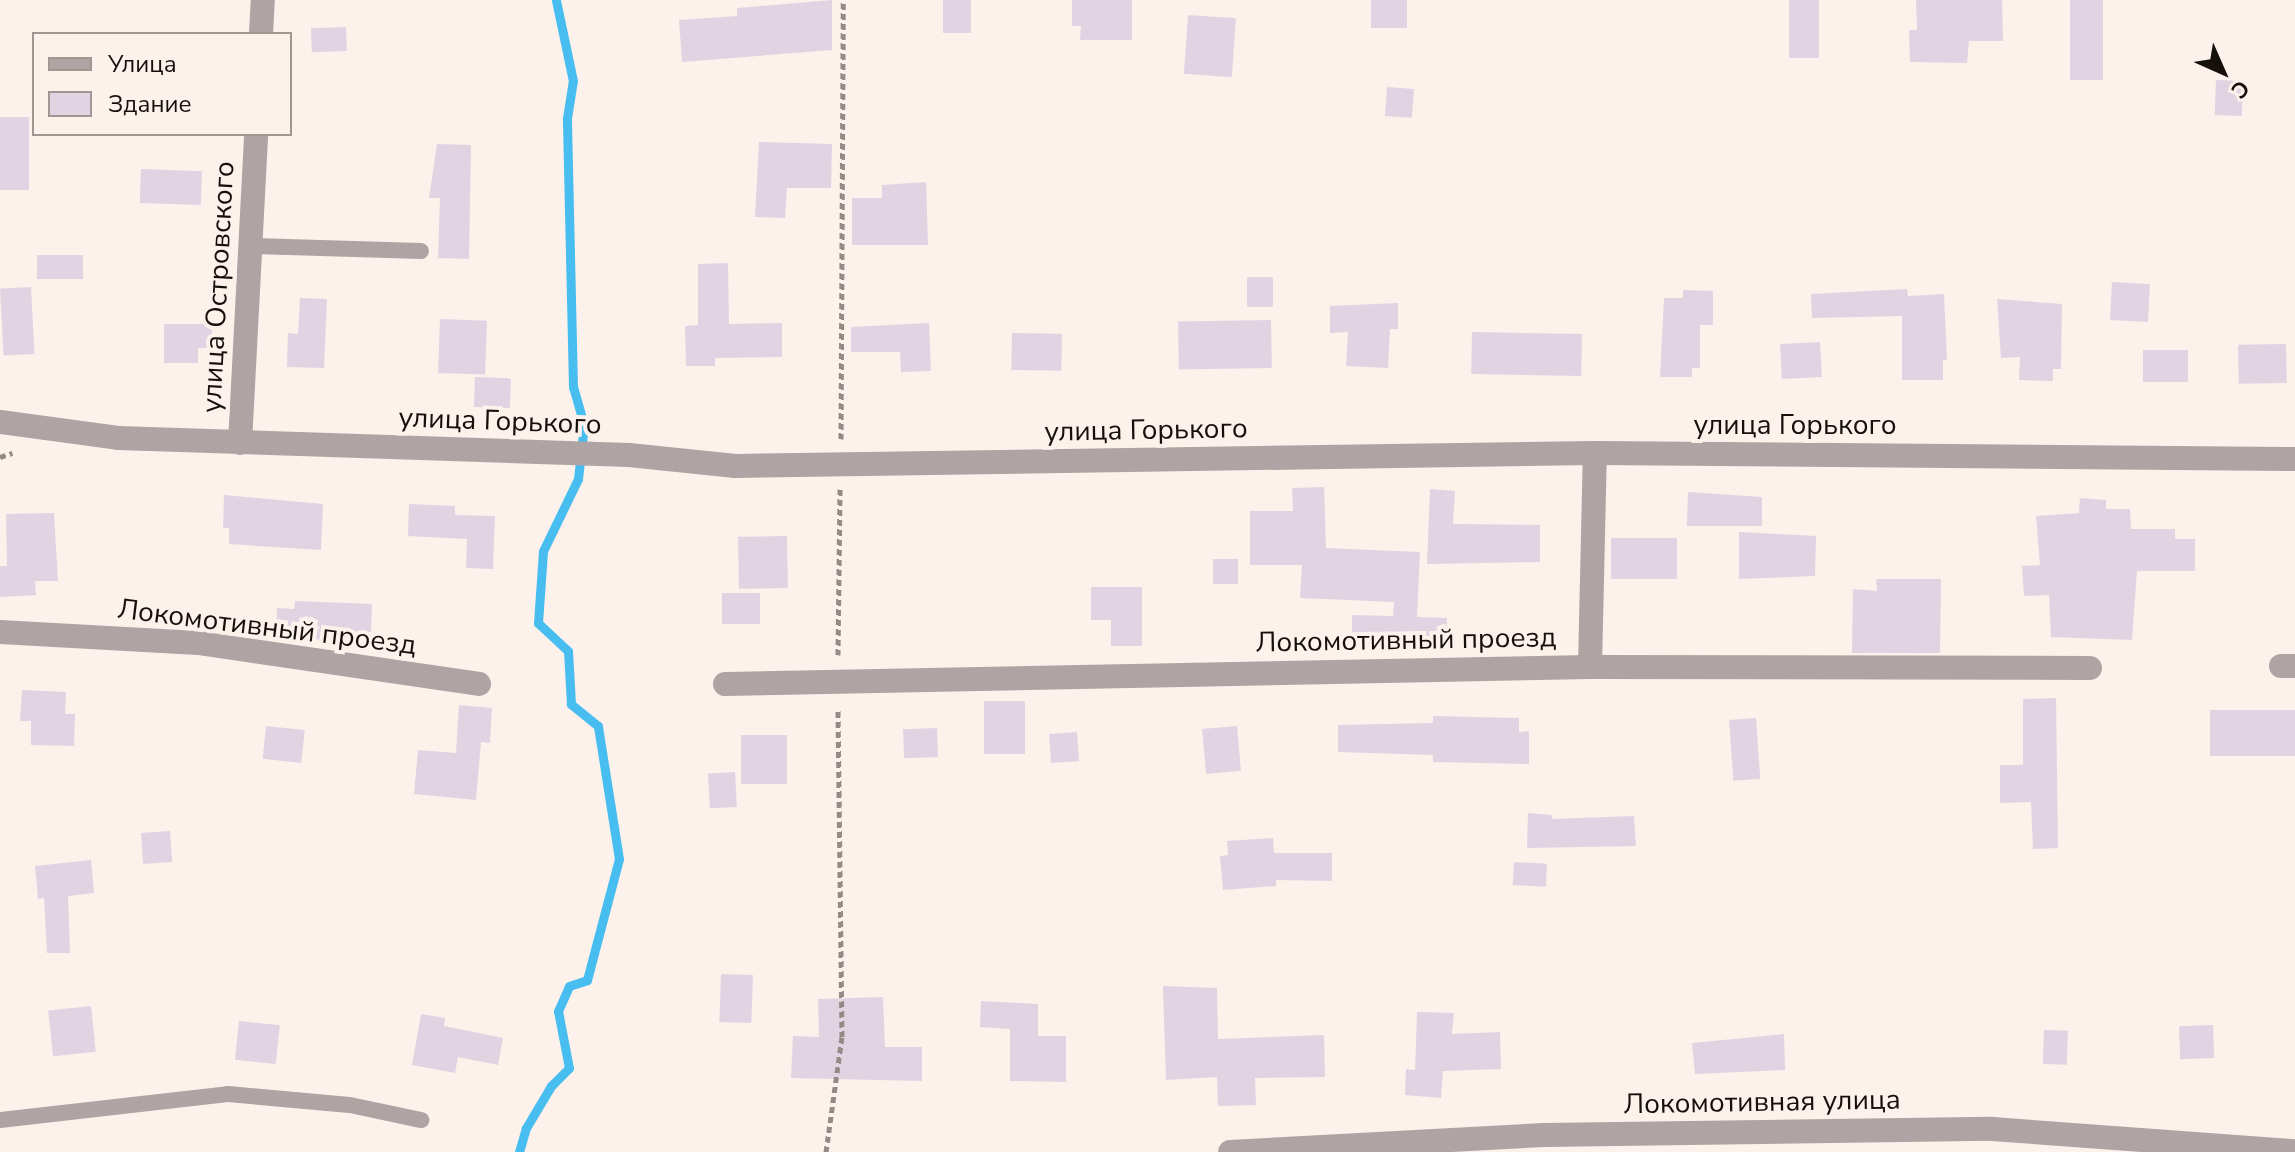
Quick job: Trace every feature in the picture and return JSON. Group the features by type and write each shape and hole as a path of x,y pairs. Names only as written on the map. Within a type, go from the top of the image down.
{"street":[{"path":"261,32 263,0"},
{"name":"улица Островского","path":"240,443 256,136"},
{"name":"улица Горького","path":"0,422 118,438 629,455 735,466 1595,453 2295,459"},
{"path":"1590,667 1595,453"},
{"name":"Локомотивный проезд","path":"0,632 198,643 479,684"},
{"name":"Локомотивный проезд","path":"725,684 1590,667 2090,668"},
{"name":"Локомотивная улица","path":"1230,1152 1544,1135 1992,1129 2295,1151"}],"lane":[{"path":"250,246 421,251"},
{"path":"0,1120 228,1094 350,1105 421,1120"}],"path":[{"path":"826,1152 842,1037 837,681 843,0"}],"building":[{"path":"832,0 832,50 682,62 679,20 737,16 737,8"},
{"path":"943,0 971,0 971,33 943,33"},
{"path":"1072,0 1132,0 1132,40 1080,40 1081,26 1072,26"},
{"path":"1371,0 1407,0 1407,28 1371,28"},
{"path":"1789,0 1819,0 1819,58 1789,58"},
{"path":"1916,0 2002,0 2003,41 1969,41 1967,63 1910,62 1909,30 1917,30"},
{"path":"2070,0 2103,0 2103,80 2070,80"},
{"path":"1188,15 1236,18 1232,77 1184,74"},
{"path":"346,27 347,51 312,52 311,28"},
{"path":"2216,80 2243,81 2242,116 2215,115"},
{"path":"1387,87 1414,89 1412,118 1385,116"},
{"path":"0,117 29,117 29,190 0,190"},
{"path":"759,142 832,144 831,188 787,188 785,218 755,217"},
{"path":"437,144 471,145 469,259 438,258 440,198 429,198"},
{"path":"141,169 202,171 201,205 140,203"},
{"path":"926,182 928,245 852,245 852,198 882,198 882,185"},
{"path":"37,255 83,255 83,279 37,279"},
{"path":"728,263 729,324 782,323 782,357 715,358 715,366 686,366 685,326 698,325 698,264"},
{"path":"1247,277 1273,277 1273,307 1247,307"},
{"path":"2112,282 2150,284 2148,322 2110,320"},
{"path":"31,287 35,354 4,356 0,289"},
{"path":"1907,289 1908,296 1944,294 1947,360 1943,360 1943,380 1902,380 1902,316 1812,318 1811,294"},
{"path":"1683,290 1713,291 1713,325 1700,325 1700,368 1692,368 1692,377 1660,377 1664,298 1683,298"},
{"path":"300,298 327,299 324,368 287,367 288,333 298,334"},
{"path":"1997,299 2062,304 2061,369 2053,369 2053,381 2019,380 2020,357 2001,358"},
{"path":"1398,303 1398,329 1390,329 1388,368 1346,366 1348,332 1330,333 1330,306"},
{"path":"440,319 487,321 485,375 438,373"},
{"path":"1271,320 1272,368 1179,370 1178,322"},
{"path":"929,323 931,371 901,372 900,352 851,352 851,327"},
{"path":"164,324 212,324 212,348 198,348 198,363 164,363"},
{"path":"1472,332 1582,334 1581,376 1471,374"},
{"path":"1012,333 1062,334 1061,371 1011,370"},
{"path":"1820,342 1822,377 1782,379 1780,344"},
{"path":"2286,344 2287,383 2239,384 2238,345"},
{"path":"2143,350 2188,350 2188,382 2143,382"},
{"path":"475,377 511,378 510,408 474,407"},
{"path":"1324,487 1326,548 1420,552 1417,617 1447,618 1446,646 1352,638 1352,615 1393,616 1394,602 1300,598 1302,565 1250,565 1250,511 1293,511 1292,488"},
{"path":"1430,489 1455,491 1453,524 1540,525 1540,562 1427,564"},
{"path":"1688,492 1762,497 1762,526 1687,526"},
{"path":"224,495 323,504 321,550 229,544 229,528 223,528"},
{"path":"2080,498 2106,500 2106,509 2130,509 2131,529 2175,529 2175,539 2195,539 2195,571 2137,571 2132,640 2051,637 2049,595 2024,596 2022,566 2040,565 2036,516 2079,513"},
{"path":"409,504 455,506 455,515 495,516 493,569 466,568 467,539 408,536"},
{"path":"54,513 58,581 35,581 36,595 0,597 0,566 7,566 6,514"},
{"path":"1739,532 1816,536 1815,576 1739,579"},
{"path":"787,536 788,588 739,589 738,537"},
{"path":"1611,538 1677,538 1677,579 1611,579"},
{"path":"1213,559 1238,559 1238,584 1213,584"},
{"path":"1876,579 1941,579 1940,653 1852,653 1853,589 1877,591"},
{"path":"1091,587 1142,587 1142,646 1111,646 1111,620 1091,620"},
{"path":"722,593 760,593 760,624 722,624"},
{"path":"295,601 372,604 371,632 332,631 331,640 276,638 277,608 294,609"},
{"path":"22,690 66,692 65,714 75,714 74,746 31,745 31,721 20,721"},
{"path":"2056,698 2058,848 2033,849 2031,802 2000,803 2000,765 2023,765 2023,699"},
{"path":"984,701 1025,701 1025,754 984,754"},
{"path":"459,705 492,708 490,743 481,742 476,800 414,794 418,750 456,753"},
{"path":"2210,710 2295,710 2295,756 2210,756"},
{"path":"1433,716 1519,718 1519,732 1529,731 1529,764 1433,762 1433,755 1338,752 1338,725 1433,723"},
{"path":"1756,718 1760,779 1733,781 1729,720"},
{"path":"266,726 305,730 301,763 263,759"},
{"path":"1237,726 1241,771 1206,774 1202,729"},
{"path":"937,728 938,757 904,758 903,729"},
{"path":"1077,732 1079,761 1051,763 1049,734"},
{"path":"741,735 787,735 787,784 741,784"},
{"path":"735,772 737,807 710,808 708,773"},
{"path":"1528,813 1552,815 1552,819 1634,816 1636,846 1527,848"},
{"path":"170,831 172,862 143,864 141,833"},
{"path":"1273,838 1274,853 1332,853 1332,881 1276,880 1276,886 1223,890 1220,856 1228,855 1227,841"},
{"path":"91,860 94,893 68,896 70,953 47,953 44,898 38,899 35,866"},
{"path":"1514,862 1547,864 1546,887 1513,885"},
{"path":"721,974 753,975 751,1023 719,1022"},
{"path":"1163,986 1217,988 1218,1039 1324,1035 1325,1077 1255,1078 1256,1105 1218,1106 1217,1077 1166,1080"},
{"path":"883,997 885,1047 922,1047 922,1081 791,1078 793,1036 819,1037 818,999"},
{"path":"981,1001 1038,1004 1038,1036 1066,1036 1066,1082 1010,1081 1010,1029 980,1027"},
{"path":"91,1006 96,1052 53,1056 48,1010"},
{"path":"1417,1012 1454,1013 1452,1034 1500,1032 1501,1069 1443,1071 1441,1098 1405,1095 1406,1069 1415,1070"},
{"path":"421,1014 445,1018 444,1026 503,1038 498,1065 458,1057 455,1073 412,1065"},
{"path":"239,1021 280,1025 276,1064 235,1060"},
{"path":"2213,1025 2214,1058 2180,1059 2179,1026"},
{"path":"2044,1030 2068,1031 2067,1065 2043,1064"},
{"path":"1784,1034 1785,1070 1695,1074 1692,1043"}],"waterway":[{"path":"519,1152 526,1128 551,1086 569,1068 558,1011 569,986 587,980 619,859 598,726 571,704 568,651 538,623 543,551 578,479 584,425 573,387 567,118 573,81 556,0"}]}
